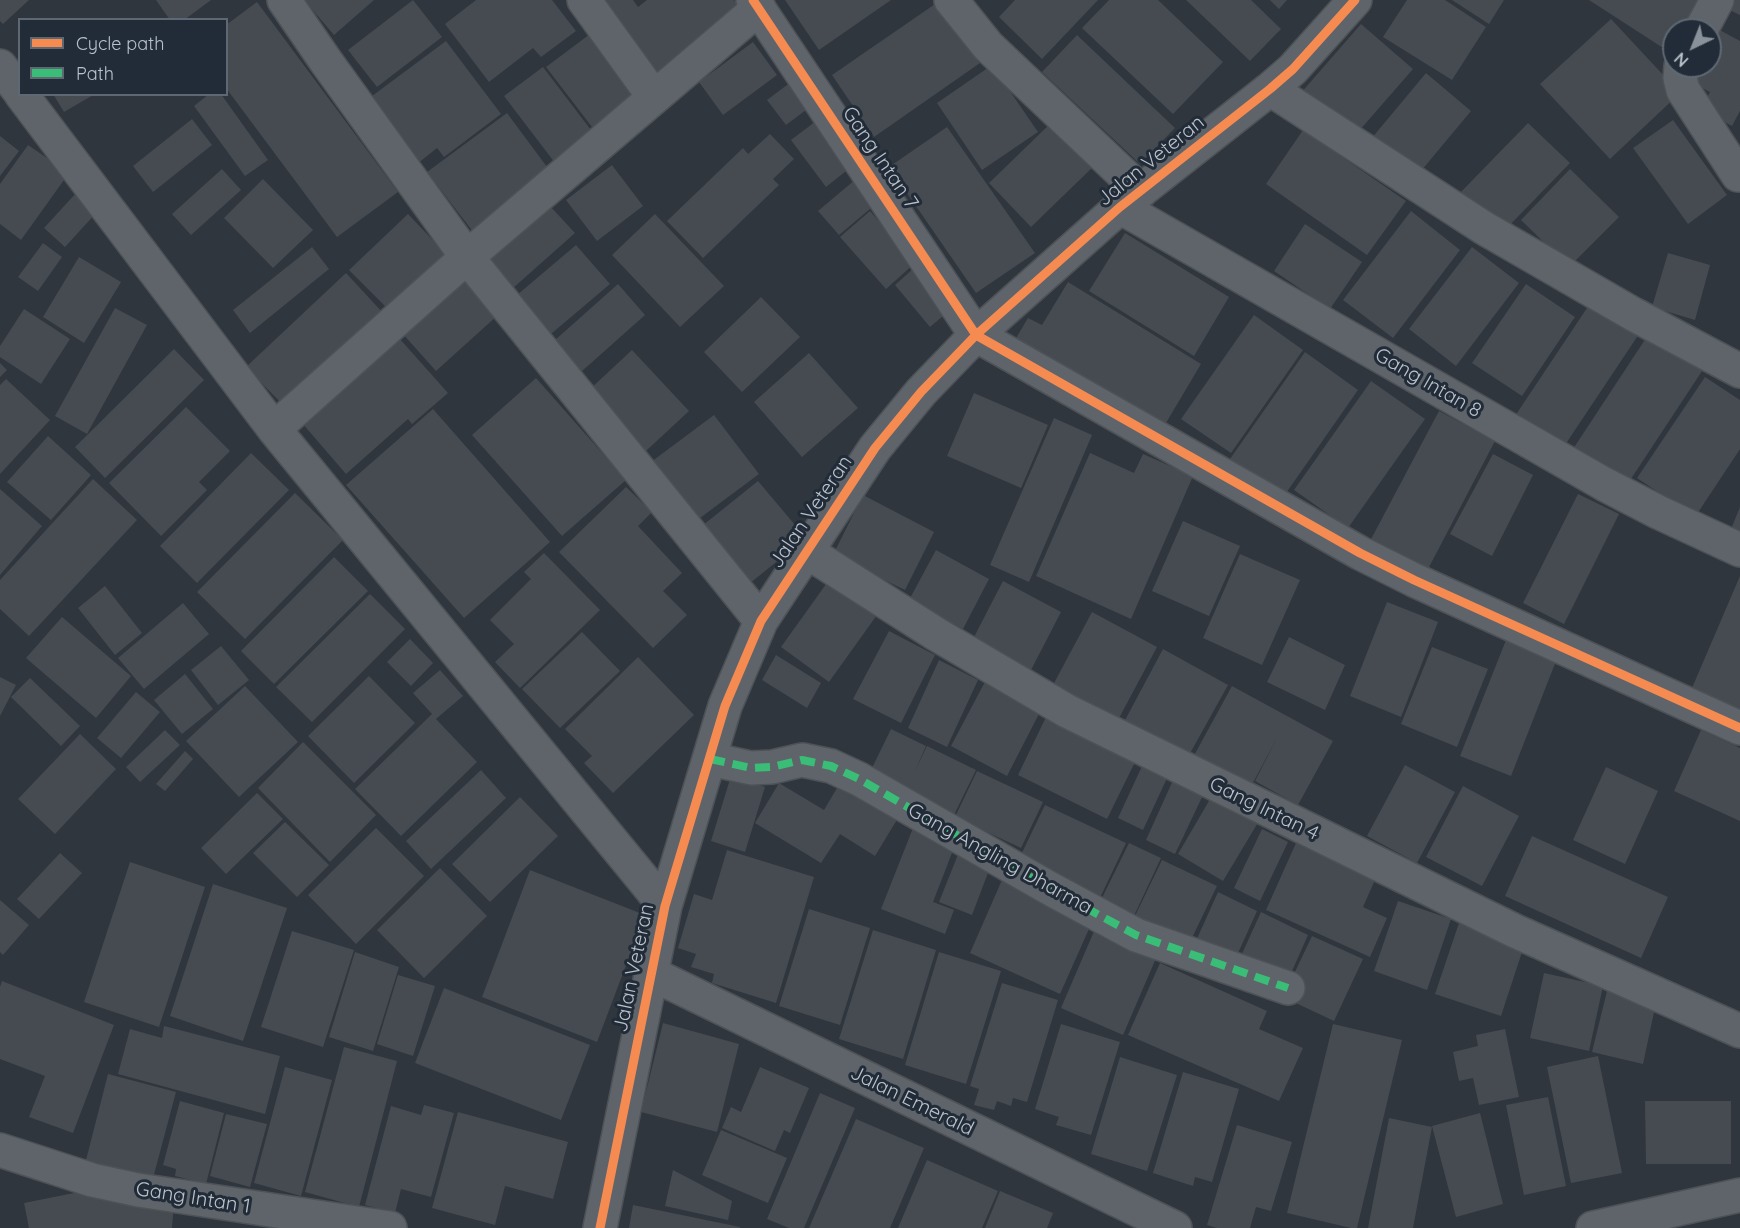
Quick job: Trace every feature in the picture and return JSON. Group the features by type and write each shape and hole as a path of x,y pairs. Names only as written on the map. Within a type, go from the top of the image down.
{"street":[{"path":"284,0 467,257 761,621"},
{"path":"584,0 654,97"},
{"name":"Gang Intan 8","path":"951,0 988,46 1131,199 1604,484 1740,550"},
{"name":"Jalan Veteran","path":"600,1228 665,906 725,706 761,621 876,448 921,392 976,335 1131,199 1293,69 1355,0"},
{"path":"1707,18 1717,0"},
{"path":"274,429 467,257 654,97 756,4"},
{"name":"Gang Intan 7","path":"756,4 976,335"},
{"path":"0,66 18,90"},
{"path":"1680,78 1683,90 1738,175"},
{"path":"1270,89 1484,228 1633,314 1740,371"},
{"path":"22,96 274,429 665,906"},
{"path":"976,335 1360,553 1414,580 1740,728"},
{"name":"Gang Intan 4","path":"806,551 936,634 1067,711 1515,931 1740,1031"},
{"name":"Gang Angling Dharma","path":"710,759 752,768 772,767 802,760 831,766 1136,935 1288,987"},
{"name":"Jalan Emerald","path":"650,973 1175,1228"},
{"name":"Gang Intan 1","path":"0,1150 92,1180 126,1187 390,1228"},
{"path":"1593,1228 1740,1195"}],"building":[{"path":"0,0 29,0 3,24 0,21"},
{"path":"156,0 211,0 187,18 169,18"},
{"path":"304,0 374,0 334,35"},
{"path":"413,0 442,37 377,87 348,50"},
{"path":"476,0 552,0 576,31 541,57 533,48 489,82 445,24"},
{"path":"606,0 633,0 638,7 647,0 734,0 740,7 653,77 597,8"},
{"path":"785,0 891,0 819,50"},
{"path":"1015,0 1098,0 1042,59 999,17"},
{"path":"1109,0 1158,0 1223,62 1173,114 1082,28"},
{"path":"1186,0 1251,0 1281,29 1250,61"},
{"path":"1270,0 1287,0 1279,9"},
{"path":"1407,0 1445,0 1486,27 1452,80 1383,37"},
{"path":"1452,0 1504,0 1489,24"},
{"path":"1589,0 1710,0 1699,18 1662,18 1662,47"},
{"path":"1729,0 1740,0 1740,15 1725,8"},
{"path":"257,2 398,192 337,237 228,91 228,24"},
{"path":"938,2 980,63 874,137 832,75"},
{"path":"1611,19 1662,74 1662,78 1666,78 1680,93 1610,159 1540,84"},
{"path":"1361,24 1413,69 1352,139 1300,94"},
{"path":"594,31 640,91 592,127 546,67"},
{"path":"1722,31 1740,41 1740,111 1732,126 1701,110 1710,92 1689,81 1691,78 1722,78"},
{"path":"1077,35 1175,128 1140,164 1042,72"},
{"path":"446,41 501,114 444,157 437,148 417,164 368,99"},
{"path":"753,42 777,75 723,115 699,82"},
{"path":"992,65 1038,132 982,170 937,103"},
{"path":"543,67 594,134 555,163 504,96"},
{"path":"1426,73 1471,111 1416,177 1371,139"},
{"path":"795,79 814,104 786,125 767,100"},
{"path":"54,96 92,96 64,112"},
{"path":"206,96 222,96 268,160 245,176 194,106"},
{"path":"507,113 553,175 474,233 427,172"},
{"path":"192,119 212,145 153,192 133,166"},
{"path":"1054,120 1096,164 1031,227 989,183"},
{"path":"1673,120 1727,195 1688,224 1633,148"},
{"path":"816,121 851,167 826,187 791,140"},
{"path":"1528,123 1570,163 1504,231 1459,194"},
{"path":"947,127 1035,253 976,293 889,167"},
{"path":"1303,130 1406,201 1367,255 1266,184"},
{"path":"770,134 794,159 773,179 779,185 703,258 667,221 743,148 748,154"},
{"path":"0,136 19,151 0,176"},
{"path":"28,145 69,173 21,240 0,224 0,184"},
{"path":"612,165 643,206 597,241 566,200"},
{"path":"222,169 241,190 191,235 172,214"},
{"path":"1570,169 1619,217 1569,267 1521,220"},
{"path":"263,179 313,230 273,268 224,218"},
{"path":"856,179 877,203 839,235 818,211"},
{"path":"76,193 97,212 65,247 44,228"},
{"path":"550,206 575,233 512,289 487,261"},
{"path":"870,211 915,263 886,289 840,237"},
{"path":"1411,211 1460,250 1393,338 1343,300"},
{"path":"408,214 448,256 390,311 349,270"},
{"path":"655,214 724,286 680,327 612,255"},
{"path":"1305,224 1362,262 1330,309 1274,271"},
{"path":"1125,233 1229,297 1194,356 1089,291"},
{"path":"43,243 62,257 38,291 18,277"},
{"path":"576,245 610,284 551,334 517,295"},
{"path":"312,247 329,269 250,333 233,310"},
{"path":"1472,247 1519,283 1456,366 1409,329"},
{"path":"1668,253 1710,265 1695,320 1652,307"},
{"path":"79,257 121,282 84,343 43,317"},
{"path":"914,268 950,310 930,327 895,285"},
{"path":"346,273 384,314 285,407 246,367"},
{"path":"465,278 498,315 436,371 402,333"},
{"path":"1068,282 1201,364 1163,428 1050,358 1044,368 1010,348 1028,318 1042,325"},
{"path":"618,284 645,315 581,372 554,341"},
{"path":"1526,284 1575,317 1522,396 1472,363"},
{"path":"761,297 800,337 742,392 704,352"},
{"path":"1591,302 1639,334 1563,448 1515,416"},
{"path":"115,308 147,325 87,434 55,416"},
{"path":"24,309 70,339 41,384 0,357 0,346"},
{"path":"1254,315 1303,350 1231,453 1181,419"},
{"path":"1650,332 1704,368 1627,485 1573,449"},
{"path":"399,338 448,393 412,424 408,419 346,474 302,423"},
{"path":"174,349 204,380 105,478 75,447"},
{"path":"632,350 689,411 646,451 589,390"},
{"path":"1305,352 1358,390 1284,496 1230,459"},
{"path":"809,353 858,408 802,457 754,402"},
{"path":"0,363 7,370 0,377"},
{"path":"1705,377 1740,400 1740,449 1695,517 1637,478"},
{"path":"536,378 626,480 562,536 472,435"},
{"path":"6,379 50,420 0,474 0,385"},
{"path":"1371,381 1425,419 1348,528 1294,490"},
{"path":"974,393 1048,425 1021,488 947,456"},
{"path":"186,407 230,451 199,482 207,490 161,536 109,483"},
{"path":"433,409 550,542 464,618 346,485"},
{"path":"1439,411 1495,441 1427,571 1370,541"},
{"path":"714,415 759,474 696,521 651,462"},
{"path":"1054,418 1092,435 1029,582 990,565"},
{"path":"48,436 91,475 51,520 7,482"},
{"path":"251,453 289,490 197,583 160,546"},
{"path":"1090,453 1134,473 1143,454 1193,476 1131,619 1036,576"},
{"path":"1493,454 1533,475 1492,556 1450,534"},
{"path":"93,479 137,520 29,636 0,609 0,580"},
{"path":"758,481 806,538 749,584 702,526"},
{"path":"626,487 652,512 638,526 682,573 663,591 687,615 653,648 559,552"},
{"path":"0,489 42,526 0,575"},
{"path":"295,493 343,540 245,639 197,592"},
{"path":"1578,494 1619,514 1564,624 1523,603"},
{"path":"863,495 934,532 905,590 833,555"},
{"path":"1740,507 1740,533 1731,529"},
{"path":"1183,521 1240,546 1209,616 1152,591"},
{"path":"936,550 989,579 963,629 909,600"},
{"path":"544,553 600,610 520,688 495,662 514,644 490,620 531,579 524,572"},
{"path":"1240,554 1300,580 1262,665 1203,638"},
{"path":"334,557 368,591 274,684 241,651"},
{"path":"1740,576 1740,718 1689,695"},
{"path":"829,580 877,615 829,682 781,647"},
{"path":"1003,581 1061,612 1031,670 973,639"},
{"path":"105,586 142,633 115,655 78,608"},
{"path":"370,594 405,629 312,722 276,687"},
{"path":"1387,602 1438,622 1401,717 1350,696"},
{"path":"183,603 209,634 144,689 118,658"},
{"path":"1092,612 1157,647 1118,720 1053,685"},
{"path":"62,617 131,676 96,718 26,658"},
{"path":"889,631 935,655 901,723 853,699"},
{"path":"582,632 620,671 560,728 522,689"},
{"path":"1508,635 1558,656 1511,776 1460,756"},
{"path":"1289,637 1345,665 1325,710 1267,682"},
{"path":"410,639 433,663 411,686 387,662"},
{"path":"221,646 249,680 218,705 191,670"},
{"path":"1432,647 1488,669 1457,747 1401,724"},
{"path":"1163,649 1228,685 1188,757 1124,722"},
{"path":"776,655 821,683 807,708 762,680"},
{"path":"638,657 694,715 613,793 584,763 592,756 565,729"},
{"path":"939,660 978,680 947,747 908,728"},
{"path":"440,670 463,696 436,719 477,762 401,836 355,789 432,714 413,693"},
{"path":"185,674 213,709 182,734 154,700"},
{"path":"369,676 415,723 354,783 308,736"},
{"path":"0,677 16,685 0,716"},
{"path":"30,678 80,726 61,746 11,697"},
{"path":"987,678 1042,708 1007,776 951,746"},
{"path":"245,686 298,742 239,797 186,741"},
{"path":"1232,686 1333,741 1298,805 1255,781 1277,738 1248,792 1191,761"},
{"path":"136,692 160,712 121,758 97,738"},
{"path":"1047,715 1136,760 1107,819 1018,775"},
{"path":"891,729 926,746 915,771 927,746 976,770 952,819 870,772"},
{"path":"165,730 180,745 140,782 126,767"},
{"path":"1701,730 1740,748 1740,821 1674,791"},
{"path":"80,734 116,769 55,834 18,799"},
{"path":"303,742 376,815 330,862 258,788"},
{"path":"185,751 193,759 165,791 156,784"},
{"path":"1143,764 1168,776 1143,830 1118,818"},
{"path":"1405,765 1455,792 1417,863 1367,836"},
{"path":"1606,767 1658,791 1625,864 1573,840"},
{"path":"481,770 506,798 431,869 406,841"},
{"path":"977,771 1043,802 1021,848 955,817"},
{"path":"731,776 765,787 745,852 711,841"},
{"path":"1174,778 1204,793 1175,854 1146,840"},
{"path":"779,783 824,810 840,783 898,818 875,856 840,834 821,863 755,823"},
{"path":"1463,786 1519,816 1482,886 1426,857"},
{"path":"257,793 283,819 226,874 201,848"},
{"path":"1213,794 1259,821 1223,881 1178,854"},
{"path":"520,797 558,836 490,902 452,864"},
{"path":"1045,805 1126,843 1099,900 1018,861"},
{"path":"285,822 329,865 297,897 253,853"},
{"path":"915,823 957,840 933,902 954,910 945,934 881,909"},
{"path":"376,828 424,876 356,944 308,895"},
{"path":"1262,829 1288,842 1260,901 1234,888"},
{"path":"1532,836 1668,897 1641,958 1505,896"},
{"path":"1129,843 1161,858 1133,918 1100,902"},
{"path":"1296,843 1375,880 1363,907 1387,918 1370,957 1266,910"},
{"path":"727,850 814,877 776,1003 712,983 714,974 691,967 696,954 678,948 694,894 712,900"},
{"path":"959,852 991,865 972,915 939,902"},
{"path":"60,853 82,873 39,919 17,899"},
{"path":"1162,860 1217,886 1190,942 1135,916"},
{"path":"130,862 205,887 159,1027 84,1002"},
{"path":"440,868 487,916 424,978 377,930"},
{"path":"530,870 645,915 597,1042 482,997"},
{"path":"1002,880 1093,920 1060,994 970,953"},
{"path":"213,884 287,908 243,1041 170,1016"},
{"path":"1218,892 1257,911 1234,962 1195,943"},
{"path":"0,900 29,925 3,955 0,952"},
{"path":"1398,901 1451,919 1427,990 1374,971"},
{"path":"809,909 870,928 840,1025 779,1006"},
{"path":"1261,912 1308,935 1284,989 1236,967"},
{"path":"1459,923 1524,946 1501,1016 1435,994"},
{"path":"1095,929 1157,956 1123,1035 1061,1008"},
{"path":"873,930 936,950 903,1059 839,1039"},
{"path":"292,931 354,950 323,1047 261,1027"},
{"path":"1312,936 1363,959 1334,1021 1283,997"},
{"path":"355,952 399,967 373,1051 329,1037"},
{"path":"939,952 1001,971 966,1084 905,1065"},
{"path":"1160,963 1267,1011 1259,1029 1303,1048 1279,1101 1128,1035"},
{"path":"1544,973 1603,986 1589,1051 1530,1038"},
{"path":"398,975 435,986 413,1056 377,1044"},
{"path":"2,981 114,1025 73,1133 29,1117 45,1076 0,1059 0,987"},
{"path":"1002,983 1058,1000 1027,1102 1013,1098 1011,1106 997,1101 994,1110 974,1105 979,1089 970,1086"},
{"path":"1608,987 1657,998 1643,1064 1592,1052"},
{"path":"444,988 590,1045 561,1120 415,1063"},
{"path":"663,1023 739,1044 717,1132 641,1112"},
{"path":"1061,1024 1120,1042 1091,1135 1056,1125 1059,1117 1035,1109"},
{"path":"1333,1024 1402,1040 1357,1228 1287,1213"},
{"path":"164,1026 280,1056 265,1114 118,1074 130,1029 162,1038"},
{"path":"1505,1029 1519,1097 1479,1105 1473,1078 1459,1081 1453,1052 1478,1046 1476,1035"},
{"path":"344,1047 397,1061 359,1207 305,1192"},
{"path":"1598,1056 1622,1173 1571,1183 1547,1067"},
{"path":"1120,1057 1177,1075 1147,1171 1091,1154"},
{"path":"285,1067 332,1080 301,1196 254,1183"},
{"path":"760,1067 809,1088 790,1133 784,1130 775,1151 722,1128 731,1107 741,1112"},
{"path":"1183,1072 1239,1089 1212,1182 1195,1177 1193,1186 1153,1173"},
{"path":"108,1074 176,1092 152,1182 85,1164"},
{"path":"820,1093 855,1108 804,1228 789,1228 767,1219"},
{"path":"1548,1097 1566,1186 1524,1195 1506,1105"},
{"path":"180,1101 224,1113 206,1184 175,1176 176,1169 163,1165"},
{"path":"1645,1101 1731,1101 1731,1164 1646,1164"},
{"path":"424,1105 454,1113 431,1197 401,1189 395,1213 365,1205 391,1106 421,1115"},
{"path":"458,1112 568,1142 553,1199 505,1186 495,1225 432,1208"},
{"path":"1480,1113 1503,1204 1456,1217 1432,1126"},
{"path":"226,1114 267,1124 250,1187 210,1176"},
{"path":"1389,1118 1432,1127 1413,1228 1368,1228"},
{"path":"856,1119 924,1148 890,1228 809,1228"},
{"path":"1237,1125 1292,1142 1271,1211 1256,1207 1250,1228 1217,1228 1207,1225"},
{"path":"721,1130 787,1158 768,1203 702,1175"},
{"path":"927,1160 998,1191 982,1228 898,1228"},
{"path":"673,1170 732,1201 728,1220 665,1206"},
{"path":"1000,1191 1053,1213 1047,1228 985,1228"},
{"path":"74,1193 174,1203 172,1228 29,1228 24,1203"},
{"path":"633,1205 740,1227 740,1228 629,1228"}],"marked path":[{"path":"710,759 751,768 772,767 802,760 831,766 859,779 1136,935 1288,988"}],"cycle path":[{"path":"753,0 976,335 1360,553 1414,580 1740,728"},
{"path":"600,1228 665,906 725,706 761,621 875,448 921,392 976,335 1120,207 1293,69 1355,0"}]}
